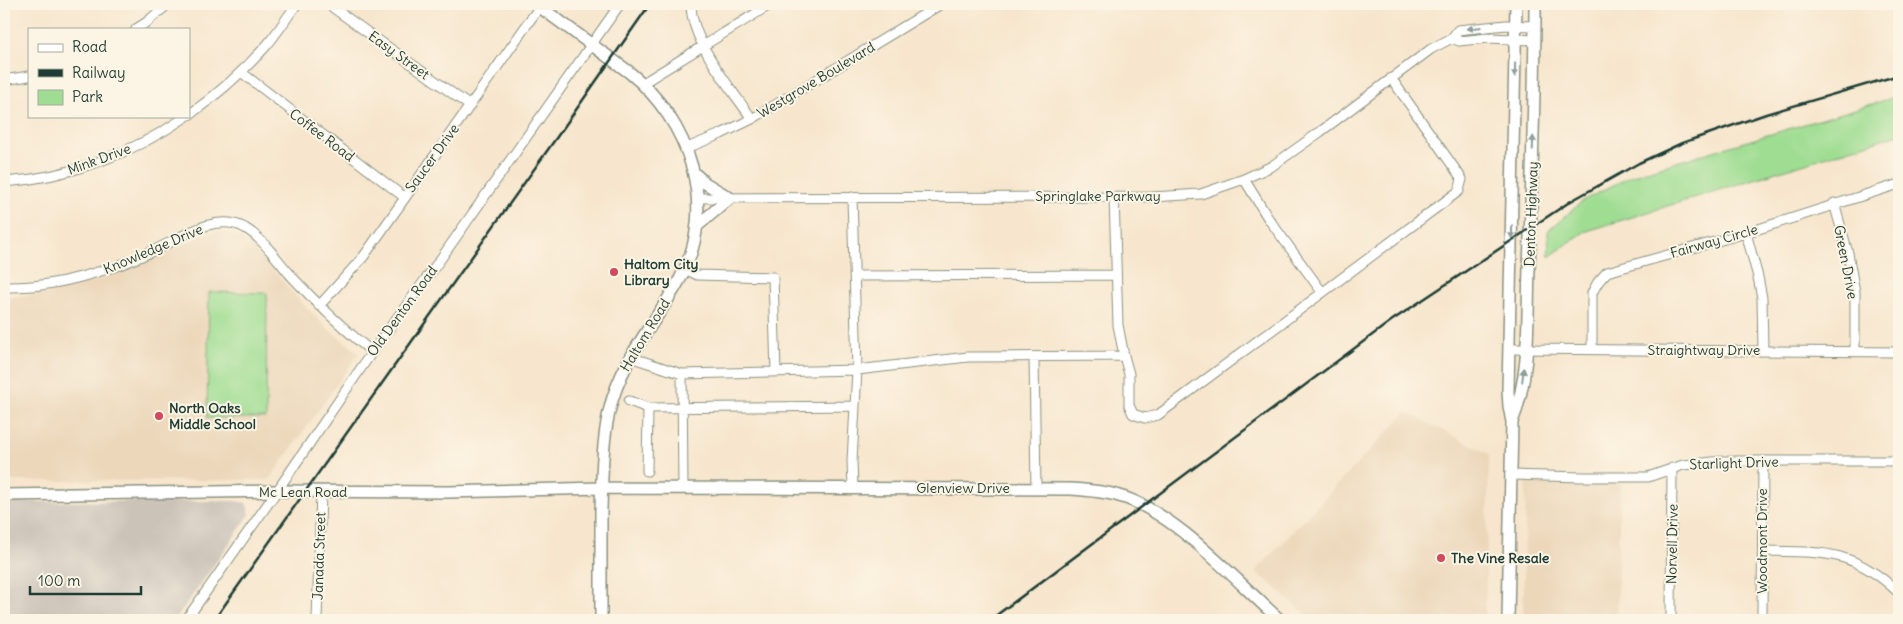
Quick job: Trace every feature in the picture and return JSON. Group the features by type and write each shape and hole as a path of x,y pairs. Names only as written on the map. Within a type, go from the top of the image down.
{"main road":[{"name":"Denton Highway","path":"1508,620 1512,422 1509,406 1516,4"},
{"name":"Denton Highway","path":"1512,422 1520,402 1526,349 1534,128 1535,4"},
{"name":"Haltom Road","path":"538,5 643,83 660,101 687,148 699,198 697,226 684,269 621,374 609,411 604,444 602,488 601,620"},
{"path":"694,173 705,183 730,198 697,226"},
{"name":"Mc Lean Road","path":"4,494 277,491 448,492 602,488"},
{"name":"Glenview Drive","path":"602,488 1036,488 1094,491 1119,496 1143,505 1179,529 1280,620"}],"street":[{"path":"138,28 168,4"},
{"name":"Mink Drive","path":"190,115 240,72 268,44 297,4"},
{"name":"Easy Street","path":"328,4 470,106"},
{"name":"Old Denton Road","path":"186,620 372,352 442,257 620,4"},
{"path":"691,4 691,15 702,46 752,119"},
{"path":"643,83 771,4"},
{"name":"Westgrove Boulevard","path":"687,148 752,119 941,4"},
{"name":"Saucer Drive","path":"319,306 364,256 470,106 538,5"},
{"name":"Springlake Parkway","path":"699,198 1152,197 1201,194 1244,179 1272,166 1431,49 1452,38 1458,30 1488,26 1535,26"},
{"path":"1452,38 1459,42 1488,38 1535,40"},
{"name":"Coffee Road","path":"240,72 404,198"},
{"path":"4,80 28,76"},
{"path":"1114,197 1118,325 1129,374 1129,405 1134,414 1145,418 1158,415 1459,191 1462,179 1391,78"},
{"name":"Mink Drive","path":"4,182 38,179 94,164 119,154 172,127 185,118"},
{"path":"1244,179 1268,218 1322,292"},
{"name":"Fairway Circle","path":"1592,349 1592,293 1598,282 1607,272 1746,233 1834,203 1899,184"},
{"path":"852,198 857,370 852,461 853,488"},
{"name":"Green Drive","path":"1834,203 1848,253 1855,292 1855,351"},
{"name":"Knowledge Drive","path":"4,288 52,285 103,270 156,250 199,228 225,223 245,228 259,239 319,306 372,352"},
{"path":"1746,233 1762,298 1763,350"},
{"path":"684,269 697,275 773,277 776,372"},
{"path":"854,276 1115,275"},
{"name":"Straightway Drive","path":"1510,349 1899,352"},
{"path":"630,358 682,374 857,370 968,357 1124,356"},
{"path":"1034,357 1036,488"},
{"path":"682,374 683,488"},
{"path":"629,401 648,408 855,406"},
{"path":"647,471 648,408"},
{"name":"Woodmont Drive","path":"1762,461 1762,620"},
{"name":"Starlight Drive","path":"1510,475 1583,478 1648,477 1683,465 1708,462 1899,461"},
{"name":"Norvell Drive","path":"1671,620 1672,468"},
{"name":"Janada Street","path":"317,620 320,492"},
{"path":"1763,551 1819,552 1840,555 1876,574 1899,592"}],"shaded area":[{"name":"North Oaks Middle School","path":"219,231 233,234 247,241 328,329 359,353 269,480 4,481 4,297 37,295 67,290 102,279 166,254 203,235"},
{"path":"1406,412 1489,454 1485,620 1312,620 1256,571"},
{"path":"1526,481 1620,483 1617,620 1523,620"},
{"path":"234,501 246,503 250,514 175,620 4,620 4,502"}],"green space":[{"path":"1899,96 1899,134 1584,232 1549,257 1548,231 1584,200 1633,175"},
{"path":"209,292 267,293 266,418 207,418"}],"railway":[{"path":"214,620 650,4"},
{"path":"990,620 1391,321 1571,201 1639,163 1682,143 1766,114 1899,75"}],"place":[{"name":"Haltom City Library","path":"614,272"},
{"name":"North Oaks Middle School","path":"159,416"},
{"name":"The Vine Resale","path":"1441,558"}]}
